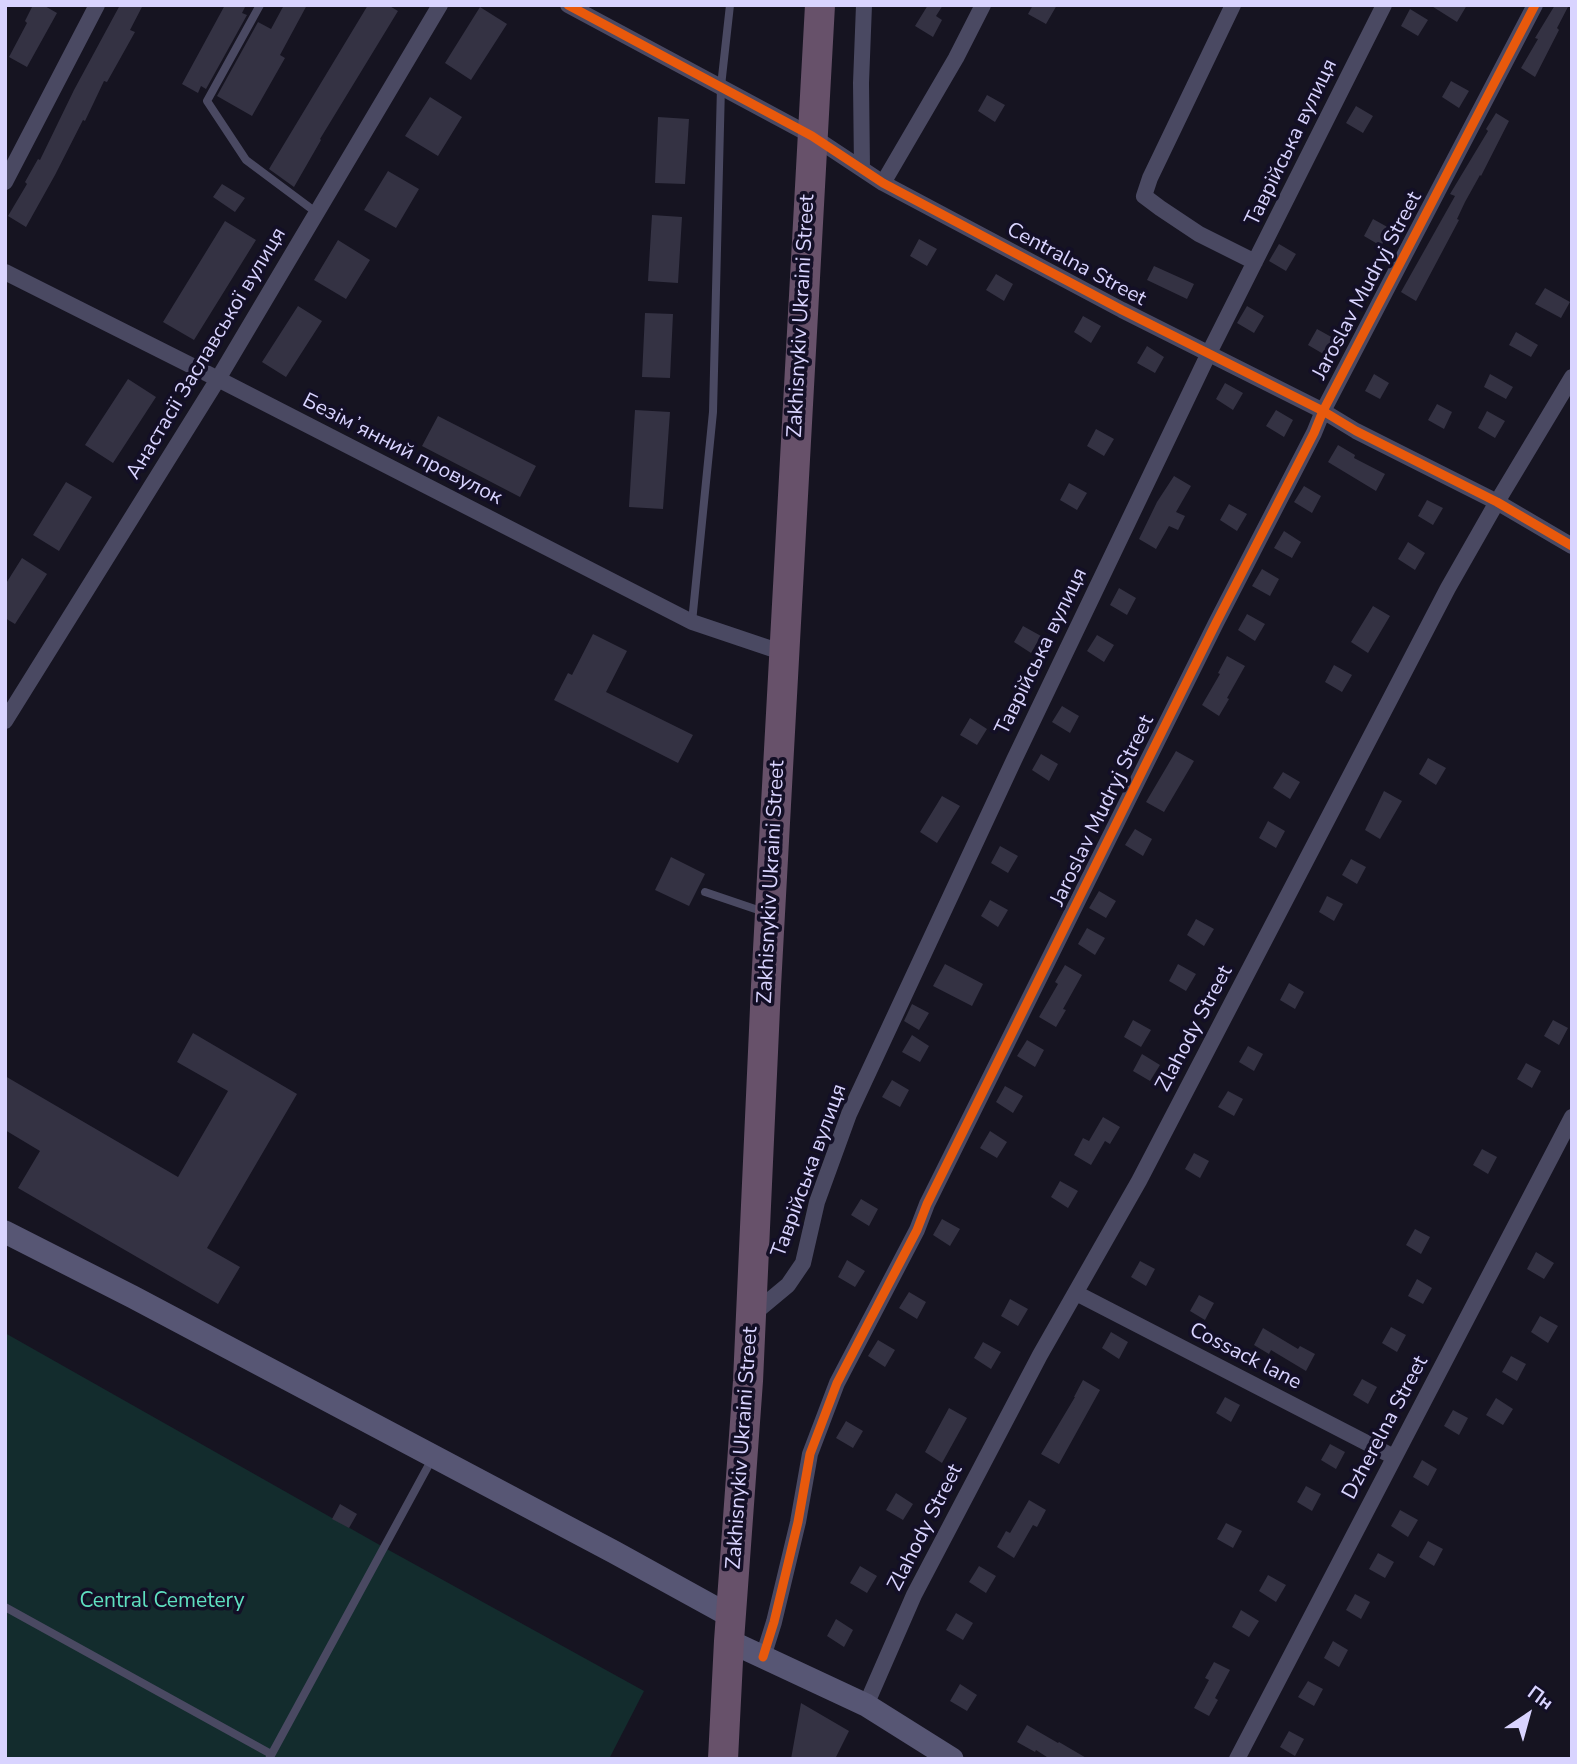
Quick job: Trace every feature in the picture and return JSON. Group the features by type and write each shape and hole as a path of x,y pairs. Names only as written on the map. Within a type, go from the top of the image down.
{"highway":[{"name":"Zakhisnykiv Ukraini Street","path":"723,1759 751,1316 770,914 820,5"}],"main road":[{"path":"5,1232 145,1303 614,1552 731,1629 764,1657 866,1705 951,1759"}],"street":[{"path":"5,182 97,5"},
{"name":"Анастасії Заславської вулиця","path":"5,721 218,379 440,5"},
{"name":"Centralna Street","path":"568,5 812,136 883,183 1122,310 1497,502 1572,546"},
{"path":"862,169 864,5"},
{"path":"883,183 956,58 983,5"},
{"path":"1233,5 1150,178 1144,196 1199,234 1255,262"},
{"name":"Таврійська вулиця","path":"751,1316 788,1285 803,1263 817,1202 849,1114 1014,760 1209,353 1384,5"},
{"name":"Jaroslav Mudryj Street","path":"764,1657 798,1522 810,1454 837,1383 917,1230 950,1157 1210,635 1314,433 1322,411 1535,5"},
{"name":"Безімʼянний провулок","path":"5,272 692,622 784,653"},
{"name":"Zlahody Street","path":"866,1705 920,1583 1040,1355 1139,1181 1448,588 1572,377"},
{"name":"Dzherelna Street","path":"1237,1759 1572,1117"},
{"name":"Cossack lane","path":"1076,1293 1394,1457"}],"lane":[{"path":"260,5 207,101 246,160 317,214"},
{"path":"692,622 713,412 721,86 730,5"},
{"path":"705,892 770,914"},
{"path":"5,1607 270,1757 434,1457"}],"green space":[{"name":"Central Cemetery","path":"5,1333 644,1691 609,1759 5,1759"}],"building":[{"path":"33,5 43,5 57,13 27,67 9,57"},
{"path":"120,5 143,5 130,30 135,32 107,82 104,81 26,227 8,216"},
{"path":"225,5 246,5 242,13 247,15 206,89 201,86 198,93 182,84"},
{"path":"284,5 307,5 280,55 285,58 252,116 217,96 258,22 271,29"},
{"path":"368,5 388,5 398,11 294,187 269,169"},
{"path":"928,5 943,5 936,16 942,20 933,37 915,26"},
{"path":"1033,5 1057,5 1046,24 1028,14"},
{"path":"1430,5 1467,5 1457,22"},
{"path":"1555,5 1569,5 1535,77 1521,68"},
{"path":"480,7 507,24 471,80 445,63"},
{"path":"1410,9 1428,20 1418,36 1401,26"},
{"path":"1451,81 1469,91 1459,108 1442,97"},
{"path":"987,95 1005,105 995,122 978,111"},
{"path":"430,97 462,117 438,156 405,136"},
{"path":"1356,106 1373,116 1363,133 1346,123"},
{"path":"1496,113 1509,121 1416,301 1401,292 1455,196 1450,194"},
{"path":"658,117 689,119 685,184 655,183"},
{"path":"388,171 419,189 396,228 364,210"},
{"path":"222,184 245,198 235,212 213,197"},
{"path":"652,215 682,217 678,283 648,281"},
{"path":"1373,219 1391,229 1381,246 1364,236"},
{"path":"225,221 256,240 194,340 163,322"},
{"path":"919,239 937,249 927,266 910,256"},
{"path":"338,240 370,260 346,299 314,280"},
{"path":"1279,244 1296,254 1286,271 1269,261"},
{"path":"1154,266 1194,284 1187,299 1147,280"},
{"path":"996,274 1013,284 1004,301 986,290"},
{"path":"1545,288 1570,302 1561,318 1535,304"},
{"path":"298,306 322,321 286,377 262,362"},
{"path":"1247,306 1264,316 1254,333 1237,323"},
{"path":"645,313 673,314 670,378 642,377"},
{"path":"1083,316 1101,326 1091,343 1074,332"},
{"path":"1317,329 1335,339 1325,355 1308,345"},
{"path":"1516,332 1538,345 1531,357 1509,345"},
{"path":"1147,346 1164,357 1155,373 1137,363"},
{"path":"1374,374 1389,383 1380,399 1365,391"},
{"path":"1490,374 1513,387 1506,399 1484,387"},
{"path":"128,379 156,397 113,463 85,445"},
{"path":"1225,383 1243,393 1233,410 1216,399"},
{"path":"1437,404 1452,412 1444,429 1428,420"},
{"path":"635,410 670,412 663,509 629,507"},
{"path":"1276,410 1293,420 1284,437 1266,426"},
{"path":"1487,411 1505,421 1495,438 1478,428"},
{"path":"438,416 536,466 520,497 422,446"},
{"path":"1096,429 1114,439 1104,456 1087,446"},
{"path":"1338,445 1355,455 1354,458 1385,474 1376,491 1328,462"},
{"path":"1174,476 1191,486 1176,512 1185,516 1178,530 1169,526 1156,549 1139,539 1157,502"},
{"path":"66,482 92,497 59,551 33,535"},
{"path":"1069,483 1087,493 1077,510 1060,500"},
{"path":"1304,486 1321,496 1312,513 1294,502"},
{"path":"1427,500 1443,508 1433,525 1418,516"},
{"path":"1229,504 1247,514 1237,531 1220,520"},
{"path":"1284,531 1301,542 1292,558 1274,548"},
{"path":"1408,542 1425,553 1415,570 1398,559"},
{"path":"22,558 47,574 15,624 5,618 5,585"},
{"path":"1262,569 1279,579 1270,596 1252,586"},
{"path":"1119,588 1136,598 1127,615 1110,605"},
{"path":"1373,606 1390,616 1368,653 1351,642"},
{"path":"1247,614 1265,624 1255,641 1238,630"},
{"path":"1023,626 1041,636 1031,653 1014,642"},
{"path":"593,634 627,651 606,692 693,735 678,763 554,700 568,673 572,675"},
{"path":"1097,635 1114,645 1104,662 1087,651"},
{"path":"1227,656 1245,666 1219,716 1202,705"},
{"path":"1334,665 1352,675 1342,692 1325,682"},
{"path":"1062,706 1079,716 1070,733 1052,722"},
{"path":"970,718 987,729 977,745 960,735"},
{"path":"1176,751 1194,761 1164,812 1146,802"},
{"path":"1041,754 1058,764 1049,781 1032,770"},
{"path":"1428,758 1446,768 1436,785 1419,774"},
{"path":"1283,772 1300,782 1290,799 1273,788"},
{"path":"1384,791 1402,801 1380,839 1365,830"},
{"path":"942,796 960,806 937,843 920,832"},
{"path":"1268,821 1285,831 1276,848 1259,838"},
{"path":"1135,829 1152,839 1143,856 1125,845"},
{"path":"1000,846 1018,856 1008,873 991,863"},
{"path":"671,857 705,874 689,906 655,890"},
{"path":"1351,859 1366,867 1357,884 1342,875"},
{"path":"1099,891 1116,901 1106,918 1089,908"},
{"path":"1327,896 1343,904 1334,921 1319,912"},
{"path":"990,900 1008,910 998,927 981,916"},
{"path":"1196,919 1214,929 1204,946 1187,935"},
{"path":"1087,928 1105,938 1095,955 1078,944"},
{"path":"945,964 983,984 972,1006 933,986"},
{"path":"1178,964 1196,974 1186,991 1169,981"},
{"path":"1065,965 1082,975 1056,1027 1039,1017 1058,984 1055,982"},
{"path":"1289,983 1304,992 1295,1009 1280,1000"},
{"path":"912,1004 929,1013 919,1030 904,1021"},
{"path":"1133,1020 1151,1030 1141,1047 1124,1037"},
{"path":"1553,1020 1568,1028 1559,1045 1544,1036"},
{"path":"193,1033 297,1094 207,1248 240,1267 218,1304 18,1188 40,1151 5,1130 5,1076 178,1177 228,1091 177,1062"},
{"path":"912,1035 929,1046 920,1062 902,1052"},
{"path":"1027,1040 1044,1050 1035,1067 1017,1056"},
{"path":"1248,1046 1263,1054 1254,1071 1239,1062"},
{"path":"1142,1054 1160,1065 1150,1081 1133,1071"},
{"path":"1526,1063 1541,1071 1532,1088 1517,1079"},
{"path":"892,1080 909,1090 900,1107 882,1097"},
{"path":"1005,1086 1023,1096 1013,1113 996,1102"},
{"path":"1228,1091 1243,1099 1234,1116 1218,1107"},
{"path":"1103,1117 1120,1127 1110,1144 1105,1141 1091,1165 1074,1155 1083,1138 1089,1141"},
{"path":"990,1131 1007,1142 997,1158 980,1148"},
{"path":"1482,1149 1497,1157 1488,1174 1473,1165"},
{"path":"1194,1153 1209,1161 1200,1178 1185,1169"},
{"path":"1060,1181 1078,1191 1068,1208 1051,1197"},
{"path":"861,1199 878,1209 869,1226 851,1215"},
{"path":"942,1219 960,1229 950,1246 933,1235"},
{"path":"1415,1229 1430,1237 1421,1254 1406,1245"},
{"path":"1536,1252 1554,1263 1544,1279 1527,1269"},
{"path":"847,1260 865,1271 855,1287 838,1277"},
{"path":"1140,1261 1155,1269 1146,1286 1131,1277"},
{"path":"1417,1279 1432,1288 1423,1304 1408,1296"},
{"path":"909,1292 926,1302 917,1319 899,1308"},
{"path":"1199,1295 1214,1303 1205,1320 1190,1311"},
{"path":"1010,1299 1028,1309 1018,1326 1001,1316"},
{"path":"1540,1316 1558,1326 1548,1343 1531,1332"},
{"path":"1391,1327 1406,1335 1397,1352 1382,1343"},
{"path":"1263,1328 1298,1349 1300,1346 1315,1354 1306,1371 1271,1350 1269,1354 1254,1345"},
{"path":"1111,1332 1128,1342 1119,1359 1102,1348"},
{"path":"878,1340 895,1350 885,1367 868,1356"},
{"path":"983,1342 1001,1352 991,1369 974,1358"},
{"path":"1511,1356 1526,1364 1517,1381 1502,1372"},
{"path":"1362,1379 1377,1387 1368,1404 1353,1395"},
{"path":"1083,1380 1100,1390 1059,1464 1041,1454"},
{"path":"1225,1397 1240,1405 1231,1422 1216,1413"},
{"path":"1496,1398 1513,1409 1503,1425 1486,1415"},
{"path":"949,1408 967,1418 942,1463 925,1452"},
{"path":"1453,1410 1468,1418 1459,1435 1444,1426"},
{"path":"846,1421 863,1431 853,1448 836,1438"},
{"path":"1330,1444 1345,1452 1336,1469 1321,1460"},
{"path":"1422,1460 1437,1469 1428,1486 1413,1477"},
{"path":"1306,1486 1321,1494 1312,1511 1297,1502"},
{"path":"896,1493 913,1504 903,1520 886,1510"},
{"path":"1029,1500 1046,1510 1037,1527 1033,1525 1014,1558 997,1547 1006,1531 1010,1533"},
{"path":"340,1504 357,1514 349,1528 332,1519"},
{"path":"1400,1510 1418,1520 1408,1537 1391,1526"},
{"path":"1226,1523 1242,1531 1233,1548 1217,1539"},
{"path":"1428,1541 1443,1549 1434,1566 1419,1557"},
{"path":"1378,1553 1394,1562 1385,1578 1369,1569"},
{"path":"860,1566 877,1576 867,1593 850,1583"},
{"path":"979,1566 996,1576 986,1593 969,1582"},
{"path":"1268,1575 1286,1585 1276,1602 1259,1591"},
{"path":"1355,1594 1370,1602 1361,1619 1346,1610"},
{"path":"1241,1610 1259,1621 1249,1637 1232,1627"},
{"path":"956,1613 973,1623 963,1640 946,1630"},
{"path":"836,1619 853,1630 844,1647 827,1636"},
{"path":"1333,1641 1348,1650 1339,1667 1324,1658"},
{"path":"1214,1662 1230,1670 1209,1716 1194,1708 1209,1680 1205,1678"},
{"path":"1308,1681 1323,1689 1314,1706 1298,1697"},
{"path":"960,1684 977,1695 967,1711 950,1701"},
{"path":"801,1703 849,1731 835,1759 791,1759"},
{"path":"1027,1725 1088,1759 1050,1759 1017,1742"},
{"path":"1289,1731 1304,1739 1295,1756 1280,1747"}],"cycle path":[{"path":"568,5 812,136 883,183 1122,310 1497,502 1572,546"},
{"path":"763,1657 798,1522 810,1454 837,1383 917,1230 927,1204 1323,411 1535,5"}]}
